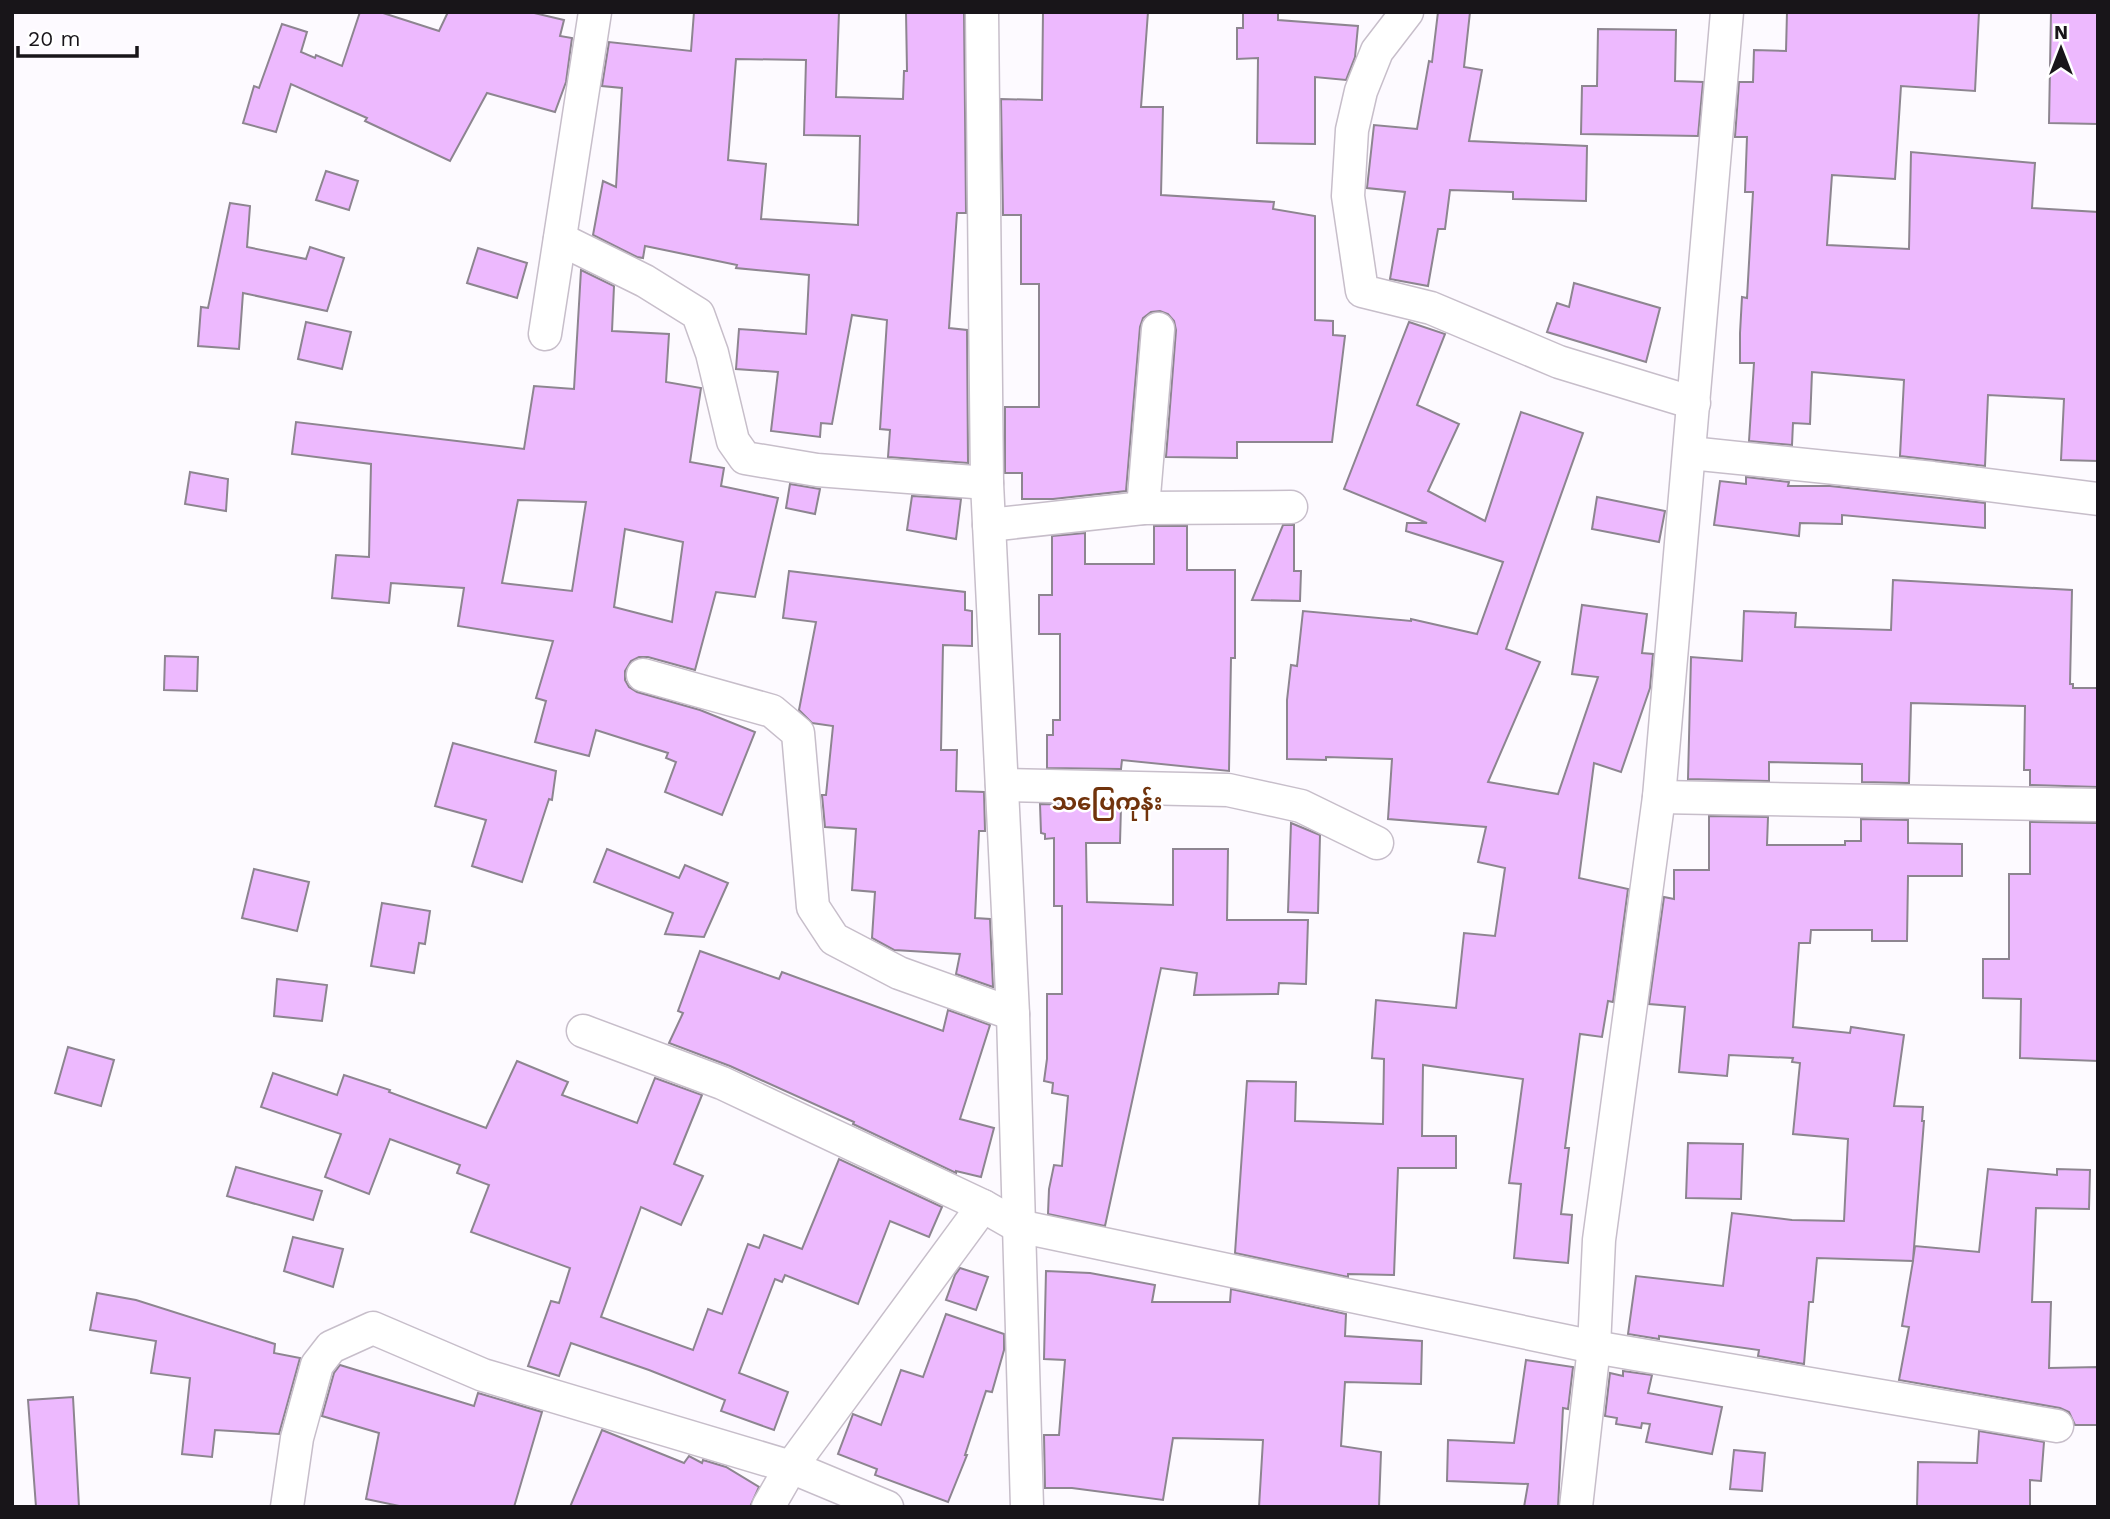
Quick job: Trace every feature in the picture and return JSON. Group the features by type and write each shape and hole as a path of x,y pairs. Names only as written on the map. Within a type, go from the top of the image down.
{"street":[{"path":"545,334 594,12"},
{"path":"982,12 987,483 1013,1014 1027,1507"},
{"path":"1407,12 1377,51 1361,92 1352,130 1348,196 1362,291 1431,308 1559,362 1694,403"},
{"path":"1576,1507 1594,1347 1599,1240 1659,797 1727,12"},
{"path":"560,239 645,281 698,314 712,353 733,441 745,458 817,470 987,483"},
{"path":"1143,508 1158,329"},
{"path":"1690,453 1933,478 2098,499"},
{"path":"989,525 1143,508 1291,507"},
{"path":"643,675 772,711 798,733 813,907 834,939 899,973 1013,1014"},
{"path":"1002,785 1228,790 1301,806 1377,843"},
{"path":"1659,797 2098,805"},
{"path":"583,1031 722,1083 983,1206 1018,1226 1594,1347 2057,1426"},
{"path":"768,1507 791,1467 983,1206"},
{"path":"287,1507 297,1438 317,1365 331,1347 373,1328 483,1375 791,1467 887,1507"}],"building":[{"path":"360,12 380,12 439,31 448,12 530,12 564,20 560,36 572,38 566,82 555,112 487,93 450,161 365,121 367,118 291,84 276,132 243,123 254,86 259,88 282,24 307,32 301,52 342,66"},
{"path":"694,12 839,12 836,97 903,99 904,71 907,71 906,12 964,12 966,213 957,213 949,328 967,330 968,463 888,457 890,430 880,429 887,320 852,315 832,424 821,423 820,437 771,431 778,372 736,369 739,329 806,334 809,275 736,268 737,265 645,246 643,258 637,257 593,235 603,181 616,187 622,88 602,86 609,42 691,51","holes":["736,59 806,60 804,135 860,136 858,225 761,219 766,164 728,160"]},
{"path":"1043,12 1148,12 1141,107 1163,107 1161,195 1274,202 1273,209 1315,216 1315,320 1333,321 1333,335 1345,336 1332,442 1237,442 1237,458 1166,457 1176,330 1174,321 1168,314 1151,312 1143,318 1140,327 1126,491 1053,499 1022,499 1022,473 1005,473 1005,407 1039,407 1039,284 1021,284 1021,215 1003,215 1001,99 1042,100"},
{"path":"1243,12 1278,12 1278,20 1358,26 1355,57 1346,80 1315,77 1315,144 1257,143 1258,58 1237,59 1237,28 1243,28"},
{"path":"1438,12 1470,12 1464,67 1482,70 1469,141 1587,146 1586,201 1513,199 1513,192 1450,190 1445,229 1438,229 1428,286 1390,279 1405,192 1367,188 1374,125 1417,129 1429,61 1432,62"},
{"path":"1787,12 1979,12 1975,91 1901,86 1895,179 1832,175 1827,245 1909,249 1911,152 2035,163 2032,208 2098,212 2098,461 2061,460 2064,399 1988,395 1985,466 1900,456 1904,380 1812,372 1810,424 1793,423 1792,445 1749,441 1754,363 1740,363 1740,333 1742,297 1747,298 1753,192 1745,192 1747,137 1735,137 1739,82 1753,82 1754,50 1786,51"},
{"path":"2051,12 2098,12 2098,124 2049,123"},
{"path":"1598,29 1676,30 1675,81 1703,82 1698,136 1581,134 1582,86 1597,86"},
{"path":"326,171 358,181 349,210 316,200"},
{"path":"230,203 250,206 247,247 306,259 310,247 344,258 327,311 243,293 239,349 198,346 201,307 208,308"},
{"path":"478,248 527,263 517,298 467,283"},
{"path":"581,270 614,286 612,331 669,334 666,382 701,388 690,462 724,468 721,486 778,498 755,597 716,592 695,670 639,657 631,661 625,671 625,680 629,687 637,692 700,710 755,732 722,815 665,792 676,762 666,758 668,753 596,730 589,756 535,742 546,701 536,698 553,641 458,626 464,588 391,583 389,603 332,598 336,555 369,557 371,464 292,454 296,422 524,449 534,386 574,389","holes":["518,500 586,502 572,591 502,583","625,529 683,542 672,622 614,607"]},
{"path":"1574,283 1660,308 1646,362 1547,332 1557,303 1569,307"},
{"path":"306,322 351,332 342,369 298,359"},
{"path":"1409,322 1445,334 1417,405 1459,424 1428,491 1485,521 1521,412 1583,433 1506,649 1540,662 1488,782 1558,794 1598,677 1572,674 1582,605 1647,614 1642,653 1653,654 1650,688 1621,772 1594,763 1579,878 1628,889 1613,1002 1608,1001 1602,1037 1580,1034 1565,1148 1569,1148 1561,1214 1572,1215 1568,1263 1514,1258 1521,1184 1509,1183 1523,1079 1423,1065 1422,1136 1456,1136 1456,1168 1398,1168 1394,1275 1348,1274 1348,1277 1235,1253 1247,1081 1296,1082 1295,1121 1383,1124 1384,1059 1372,1058 1376,1000 1456,1008 1464,933 1495,936 1505,868 1478,862 1486,827 1388,819 1392,759 1287,759 1287,700 1291,665 1297,666 1303,611 1411,619 1477,634 1503,562 1406,531 1407,523 1427,523 1344,489"},
{"path":"190,472 228,479 226,511 185,504"},
{"path":"1746,477 1789,482 1788,486 1830,486 1985,503 1985,528 1842,515 1842,524 1800,523 1799,536 1714,525 1720,481 1746,484"},
{"path":"790,484 820,489 815,514 786,508"},
{"path":"912,496 961,499 956,539 907,530"},
{"path":"1597,497 1665,511 1659,542 1592,529"},
{"path":"1283,525 1294,525 1294,571 1301,571 1300,601 1252,600"},
{"path":"1154,526 1187,526 1187,570 1235,570 1235,658 1231,658 1229,771 1122,760 1121,769 1047,768 1047,735 1053,735 1053,720 1060,720 1060,634 1039,634 1039,595 1052,595 1052,536 1085,533 1085,564 1154,564"},
{"path":"789,571 965,592 965,610 972,611 972,646 943,645 941,750 957,750 956,791 984,792 985,831 979,831 975,918 990,919 993,987 956,974 960,954 894,950 872,938 875,892 852,890 856,829 825,827 822,795 826,795 833,726 812,723 799,710 816,622 783,618"},
{"path":"1893,580 2072,590 2070,684 2073,684 2073,688 2098,688 2098,787 2030,785 2030,770 2024,770 2025,706 1911,703 1909,783 1862,782 1862,764 1769,762 1769,781 1688,779 1691,657 1742,661 1744,611 1796,613 1795,627 1891,630"},
{"path":"165,656 198,657 197,691 164,690"},
{"path":"453,743 556,771 552,800 549,799 522,882 472,866 486,820 435,806"},
{"path":"1040,804 1121,806 1120,843 1086,843 1087,902 1173,905 1173,849 1228,849 1227,920 1308,920 1306,984 1279,983 1278,994 1194,995 1197,973 1161,968 1105,1226 1048,1214 1054,1165 1062,1166 1068,1096 1052,1093 1053,1083 1044,1081 1047,1059 1047,994 1062,994 1062,906 1054,906 1054,838 1045,839 1045,834 1041,833"},
{"path":"1709,816 1768,817 1767,845 1845,845 1845,841 1861,841 1861,819 1908,820 1908,843 1962,844 1962,876 1908,876 1907,941 1872,941 1872,930 1811,930 1810,943 1799,943 1793,1027 1850,1033 1851,1027 1904,1035 1894,1106 1923,1107 1924,1121 1913,1260 1915,1246 1979,1252 1988,1169 2057,1175 2057,1169 2090,1170 2089,1209 2036,1208 2032,1302 2051,1302 2049,1368 2098,1367 2098,1425 2075,1425 2069,1412 2060,1408 1899,1380 1909,1327 1902,1326 1913,1261 1817,1258 1813,1302 1809,1302 1804,1364 1758,1356 1759,1350 1628,1334 1636,1276 1723,1286 1732,1213 1792,1220 1844,1221 1848,1139 1793,1134 1800,1063 1792,1062 1793,1058 1729,1055 1727,1076 1679,1072 1685,1007 1649,1004 1664,897 1674,899 1674,870 1709,870"},
{"path":"2030,822 2098,823 2098,1061 2020,1058 2021,999 1983,998 1983,959 2009,959 2009,874 2030,874"},
{"path":"1291,823 1320,835 1318,913 1288,912"},
{"path":"607,849 679,878 685,865 728,883 704,937 665,934 673,913 594,882"},
{"path":"254,869 309,882 297,931 242,918"},
{"path":"382,903 430,911 425,944 419,943 414,973 371,966"},
{"path":"700,951 779,979 782,972 943,1031 948,1010 990,1025 960,1119 994,1128 981,1177 956,1173 853,1124 854,1122 730,1066 669,1043 683,1013 678,1011"},
{"path":"277,979 327,985 322,1021 274,1016"},
{"path":"68,1047 114,1060 101,1106 55,1093"},
{"path":"517,1061 568,1082 562,1095 637,1123 655,1078 702,1095 674,1164 703,1176 681,1225 641,1207 601,1317 693,1350 708,1309 722,1314 748,1244 759,1248 764,1235 802,1249 839,1159 942,1207 929,1237 890,1221 858,1304 785,1275 782,1282 775,1279 739,1373 788,1392 774,1430 721,1411 725,1400 571,1343 559,1376 528,1366 551,1301 559,1303 570,1268 471,1232 489,1185 457,1173 460,1165 390,1139 369,1194 325,1177 341,1134 261,1107 273,1073 337,1095 344,1075 486,1128"},
{"path":"1688,1143 1743,1144 1741,1199 1686,1198"},
{"path":"236,1167 322,1191 313,1220 227,1196"},
{"path":"293,1237 343,1249 333,1287 284,1271"},
{"path":"960,1268 988,1277 976,1310 946,1300"},
{"path":"1046,1271 1090,1273 1155,1285 1152,1302 1230,1302 1231,1289 1346,1314 1345,1336 1422,1341 1421,1384 1345,1382 1341,1446 1381,1452 1379,1507 1259,1507 1263,1440 1173,1438 1163,1500 1072,1488 1045,1488 1044,1435 1059,1435 1065,1360 1044,1359"},
{"path":"97,1293 136,1300 275,1344 274,1353 300,1358 279,1434 215,1430 212,1457 182,1454 190,1378 151,1373 156,1341 90,1330"},
{"path":"946,1314 1004,1334 1004,1350 992,1392 986,1391 967,1455 948,1502 875,1475 877,1469 838,1454 853,1414 881,1425 901,1370 923,1377"},
{"path":"1526,1360 1573,1367 1568,1409 1563,1408 1558,1507 1524,1507 1528,1484 1447,1481 1448,1440 1514,1443"},
{"path":"340,1365 474,1406 478,1393 542,1412 514,1507 404,1507 366,1499 379,1433 322,1416 334,1373"},
{"path":"1623,1371 1652,1375 1648,1393 1722,1407 1712,1454 1646,1442 1650,1424 1642,1423 1641,1428 1616,1424 1617,1418 1605,1416 1610,1373 1623,1376"},
{"path":"73,1397 79,1507 36,1507 28,1400"},
{"path":"602,1430 684,1463 689,1456 702,1463 703,1460 726,1467 759,1487 750,1507 570,1507"},
{"path":"1979,1431 2044,1442 2041,1481 2030,1480 2030,1507 1917,1507 1918,1462 1977,1463"},
{"path":"1734,1450 1765,1453 1762,1491 1730,1489"}],"district":[{"name":"သပြေကုန်း","path":"1107,802"}]}
